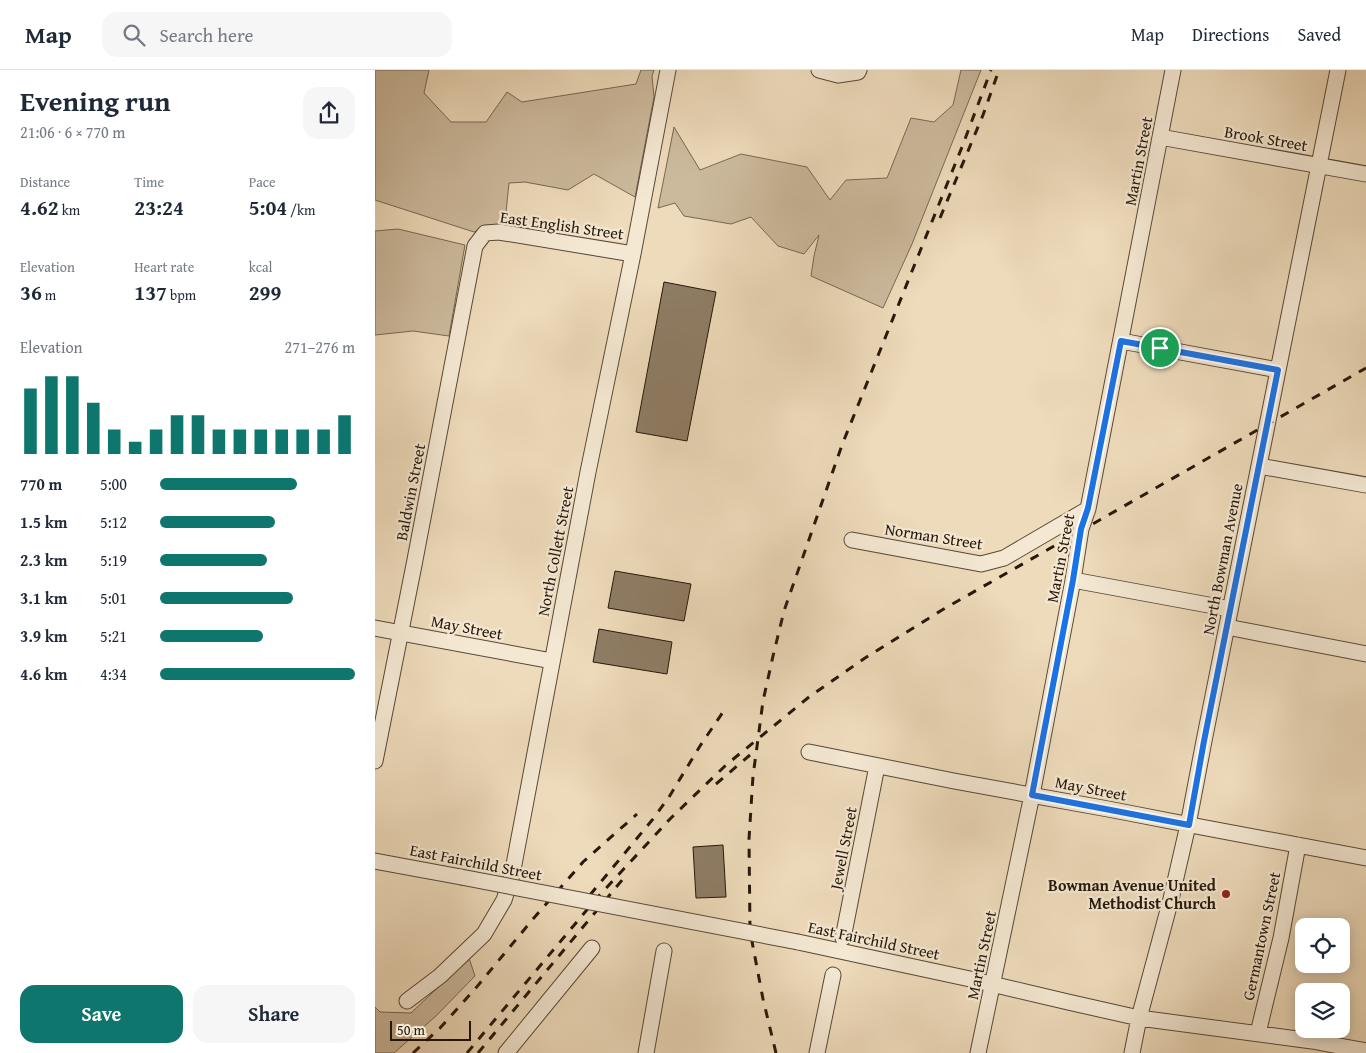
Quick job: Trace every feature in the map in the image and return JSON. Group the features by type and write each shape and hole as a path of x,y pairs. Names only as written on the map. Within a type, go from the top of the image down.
{"street":[{"name":"North Collett Street","path":"407,1001 440,976 484,934 504,900 512,875 590,463 668,70"},
{"path":"819,70 839,75 858,71"},
{"name":"Martin Street","path":"978,1053 1032,795 1081,529 1088,508 1173,70"},
{"name":"North Bowman Avenue","path":"1132,1053 1139,1018 1189,825 1337,70"},
{"name":"Brook Street","path":"1160,137 1366,174"},
{"name":"East English Street","path":"485,233 508,233 633,254"},
{"name":"Baldwin Street","path":"375,761 475,246 485,233"},
{"path":"1121,341 1278,370"},
{"path":"1259,466 1366,485"},
{"name":"Norman Street","path":"852,540 981,564 1004,558 1088,508"},
{"path":"1073,580 1230,609"},
{"path":"1227,627 1366,654"},
{"name":"May Street","path":"375,628 552,661"},
{"name":"May Street","path":"809,752 1366,858"},
{"name":"Jewell Street","path":"843,938 877,766"},
{"name":"Germantown Street","path":"1258,1034 1281,938 1298,845"},
{"name":"East Fairchild Street","path":"375,861 797,942 993,984 1139,1018 1312,1041 1366,1051"},
{"path":"507,1053 591,948"},
{"path":"646,1053 664,951"},
{"path":"817,1053 833,975"}],"shaded area":[{"path":"375,70 429,70 424,93 451,122 486,122 507,92 522,102 636,84 641,70 654,70 652,76 654,97 635,197 594,174 568,190 525,182 509,183 505,222 474,232 375,200"},
{"path":"961,70 981,70 912,244 883,308 811,276 819,235 804,254 778,246 751,217 731,224 684,216 675,203 658,208 674,127 700,170 741,154 807,167 830,200 846,180 887,178 911,118 934,122 953,105"},
{"path":"398,229 465,245 449,336 413,331 375,335 375,231"},
{"path":"469,958 475,976 436,1016 394,1053 375,1053 375,1007 380,1012 411,1013"}],"building":[{"path":"664,282 716,292 687,441 636,432"},
{"path":"615,571 691,584 684,621 608,608"},
{"path":"599,629 672,642 667,674 593,662"},
{"path":"723,845 726,897 696,898 693,847"}],"railway":[{"path":"776,1053 750,931 749,839 753,776 763,701 784,611 842,445 991,70"},
{"path":"940,218 983,115 999,70"},
{"path":"467,1053 596,899 670,819 726,765 809,697 865,658 942,610 1366,368"},
{"path":"590,895 669,797 723,712"},
{"path":"716,784 750,755"},
{"path":"413,1053 440,1028 475,989 583,862 637,814"},
{"path":"478,1053 623,879"}],"place":[{"name":"Bowman Avenue United Methodist Church","path":"1226,894"}],"route":[{"path":"1121,341 1160,348 1278,370 1189,825 1032,795 1081,529 1088,508 1121,341"}]}
